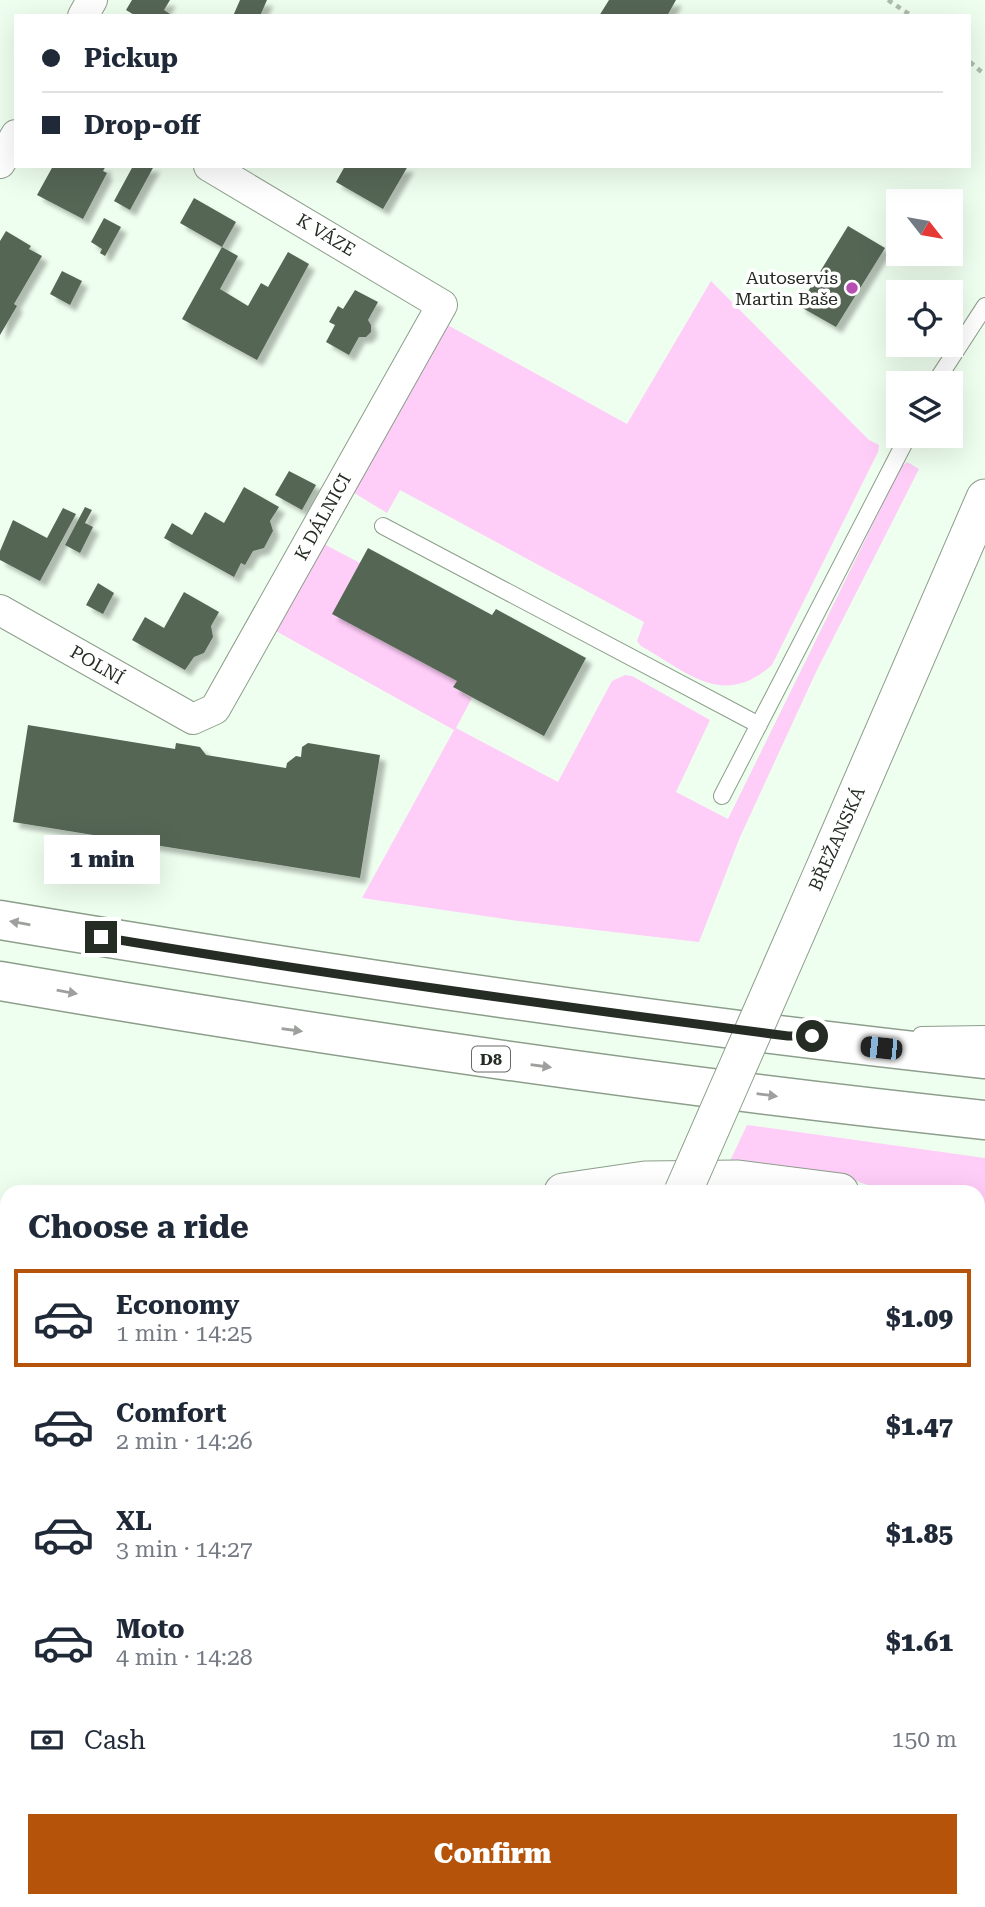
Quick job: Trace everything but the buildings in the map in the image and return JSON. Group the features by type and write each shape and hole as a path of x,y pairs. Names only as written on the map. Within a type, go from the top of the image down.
{"highway":[{"path":"0,920 266,965 788,1036 985,1059"},
{"name":"D8","path":"0,981 253,1024 600,1074 983,1120"}],"street":[{"path":"0,163 14,138"},
{"name":"K VÁZE","path":"212,168 442,305"},
{"name":"K DÁLNICI","path":"193,719 215,709 442,305"},
{"name":"BŘEŽANSKÁ","path":"686,1185 985,498"},
{"name":"POLNÍ","path":"0,610 193,719"},
{"path":"611,1185 645,1180 738,1180 780,1185"}],"lane":[{"path":"943,371 985,306"},
{"path":"722,796 902,448"},
{"path":"383,526 759,725"},
{"path":"788,1036 985,1034"}],"path":[{"path":"888,0 909,14"},
{"path":"971,63 985,75"}],"shaded area":[{"path":"711,281 869,440 879,445 878,452 772,665 754,678 737,684 705,682 641,646 637,641 644,622 400,490 387,513 351,491 444,323 627,424"},
{"path":"907,462 919,469 816,672 740,837 699,942 518,921 362,898 454,730 274,630 322,543 360,563 333,614 457,681 453,687 472,698 456,728 558,782 612,681 625,675 632,676 710,720 676,792 728,819 901,467"},
{"path":"747,1125 985,1158 985,1185 868,1185 833,1173 730,1161"}],"place":[{"name":"Autoservis Martin Baše","path":"852,288"}],"route":[{"path":"101,937 253,962 610,1013 788,1036 812,1036"}]}
